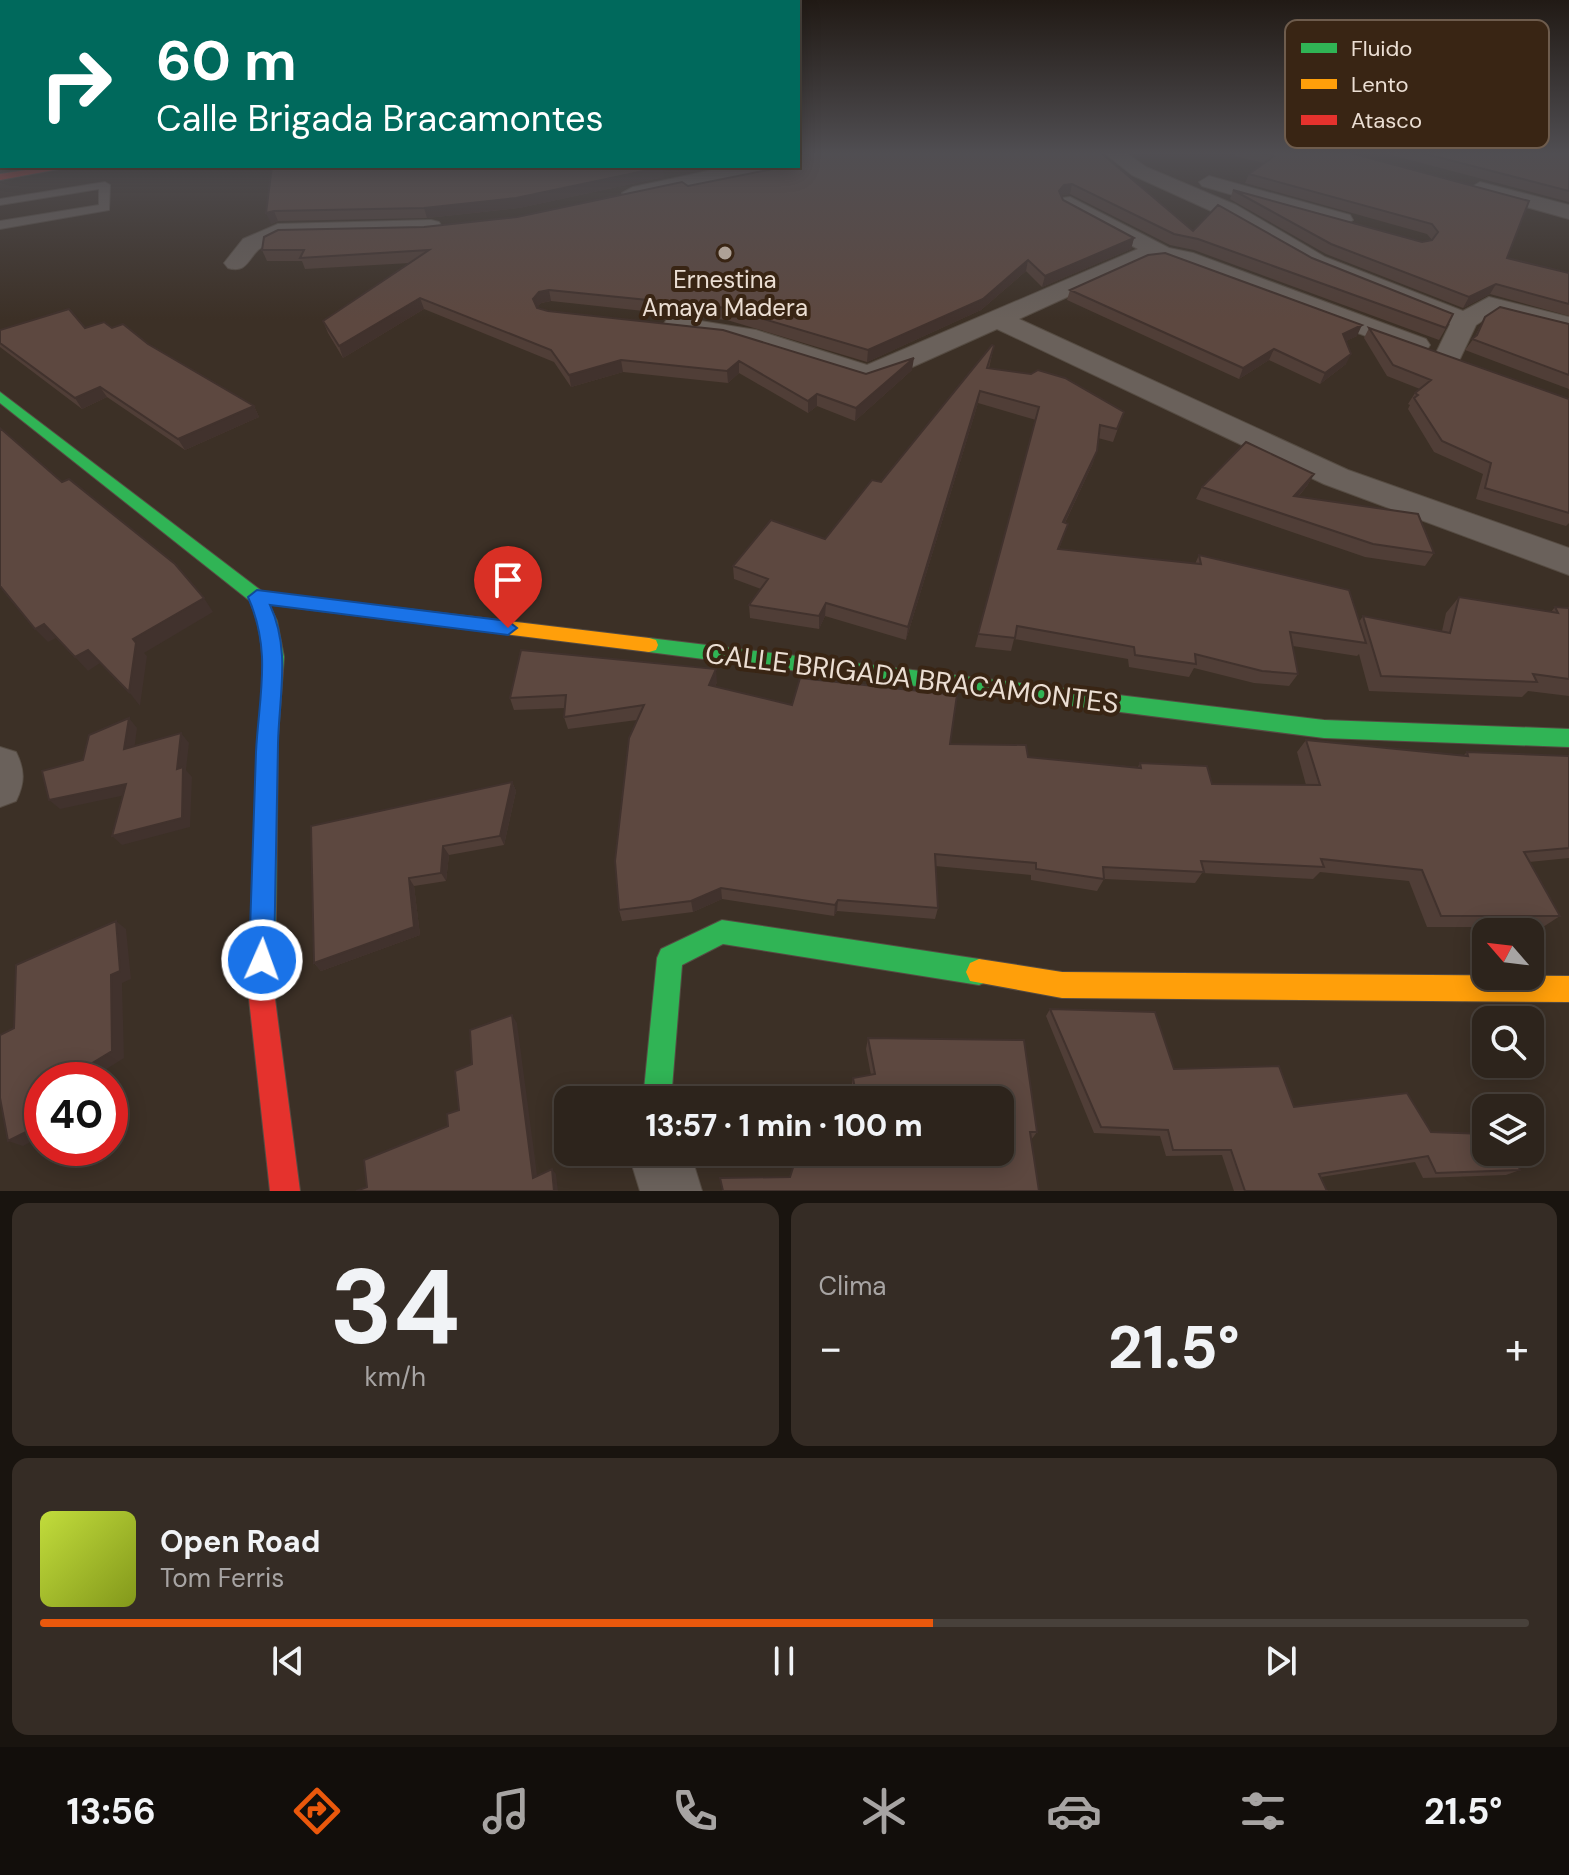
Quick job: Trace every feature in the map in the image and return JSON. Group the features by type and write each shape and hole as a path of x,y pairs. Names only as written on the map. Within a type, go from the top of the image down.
{"main road":[{"path":"0,396 257,597 268,621 274,657 268,736 261,991 285,1191"},
{"name":"CALLE BRIGADA BRACAMONTES","path":"257,597 1324,729 1569,738"},
{"path":"658,1086 670,958 722,932 1062,985 1569,989"}],"street":[{"path":"1078,208 1162,253 1185,258 1475,367"},
{"path":"1222,208 1317,262 1465,321"},
{"path":"1299,208 1359,225"},
{"path":"236,263 251,244 278,231 454,225"},
{"path":"652,323 727,331 866,374 880,371 1139,256 1162,253"},
{"path":"1448,357 1465,321 1489,305 1569,325"},
{"path":"996,318 1336,477 1569,562"},
{"path":"0,766 0,787"},
{"path":"663,1166 671,1191"}],"lane":[{"path":"0,225 105,208"}],"building":[{"path":"267,208 428,208 274,211 266,213"},
{"path":"561,208 1077,208 1134,238 1045,276 1028,260 983,299 868,350 727,308 549,290 539,292 533,299 537,308 548,311 723,330 866,374 914,358 856,408 817,394 808,401 739,361 727,371 621,360 569,375 551,350 420,298 339,346 323,321 429,250 300,258 304,250 262,250 264,237 278,230 424,227 517,217"},
{"path":"1120,208 1165,208 1193,231 1216,208 1223,208 1312,258 1453,314 1446,328 1198,239 1174,234"},
{"path":"1265,208 1297,208 1422,242 1432,240 1438,232 1432,224 1372,208 1526,208 1507,258 1569,273 1569,304 1496,284 1469,297 1331,244"},
{"path":"1165,253 1362,325 1343,334 1351,354 1325,373 1274,349 1243,368 1070,290 1148,255"},
{"path":"1500,307 1569,324 1569,375 1472,339 1485,317"},
{"path":"69,309 85,328 104,322 112,328 123,324 148,344 254,406 178,439 100,387 75,398 0,343 0,330"},
{"path":"1369,328 1569,399 1569,513 1485,488 1491,463 1442,441 1414,398 1418,395 1415,393 1431,380 1393,365"},
{"path":"992,345 987,368 1031,374 1038,370 1065,378 1124,412 1117,429 1100,425 1097,451 1063,522 1068,524 1058,549 1201,564 1199,555 1349,590 1366,643 1290,632 1298,674 1262,671 1195,654 1196,664 1135,655 1134,647 1017,626 1015,638 978,634 1039,407 980,391 908,627 826,603 819,616 749,605 768,579 733,566 771,520 825,539 872,480 881,482"},
{"path":"0,428 62,482 69,479 175,564 204,598 133,639 136,643 129,692 88,650 75,657 44,624 35,629 0,586"},
{"path":"1246,442 1314,474 1294,496 1418,514 1434,553 1373,544 1202,487"},
{"path":"1459,597 1558,613 1555,607 1569,608 1569,679 1533,674 1537,682 1381,676 1363,616 1450,633"},
{"path":"521,650 716,669 709,685 792,705 800,678 957,695 950,744 1026,745 1028,757 1141,768 1140,763 1207,766 1212,784 1320,785 1306,740 1468,756 1467,752 1569,756 1569,848 1524,852 1560,916 1441,916 1422,870 1321,859 1324,867 1201,861 1204,872 1103,867 1104,879 1036,869 1036,863 935,854 938,908 838,900 835,905 721,888 691,901 619,910 615,861 629,738 644,705 564,717 566,695 510,698"},
{"path":"129,718 124,749 181,733 177,769 183,767 182,818 112,836 126,784 49,800 42,771 83,760 89,735"},
{"path":"512,782 500,836 443,846 441,873 409,878 414,927 314,963 311,826"},
{"path":"116,921 120,971 111,975 112,1051 94,1062 24,1062 24,1133 8,1141 0,1098 0,1035 14,1028 16,965"},
{"path":"1050,1009 1155,1012 1174,1069 1279,1066 1294,1107 1407,1093 1431,1132 1472,1133 1472,1166 1518,1166 1520,1170 1436,1173 1428,1156 1319,1174 1327,1191 1245,1191 1231,1150 1173,1150 1168,1130 1101,1127"},
{"path":"512,1015 533,1178 552,1169 554,1191 356,1191 367,1187 364,1160 448,1126 447,1114 459,1110 455,1071 472,1064 470,1030"},
{"path":"868,1038 1024,1040 1037,1132 1030,1132 1039,1191 723,1191 720,1178 790,1177 794,1166 1014,1166 1014,1086 854,1086 853,1078 875,1074"}],"traffic: fast":[{"path":"0,396 257,597 268,621 274,657 268,736 262,999"},
{"path":"649,645 1324,729 1569,738"},
{"path":"658,1086 670,958 722,932 979,972"}],"traffic: slow":[{"path":"257,597 649,645"},
{"path":"979,972 1062,985 1569,989"}],"traffic: jam":[{"path":"262,999 285,1191"}],"place":[{"name":"Ernestina Amaya Madera","path":"725,253"}],"route":[{"path":"262,960 268,736 274,657 268,621 257,597 508,628"}]}
